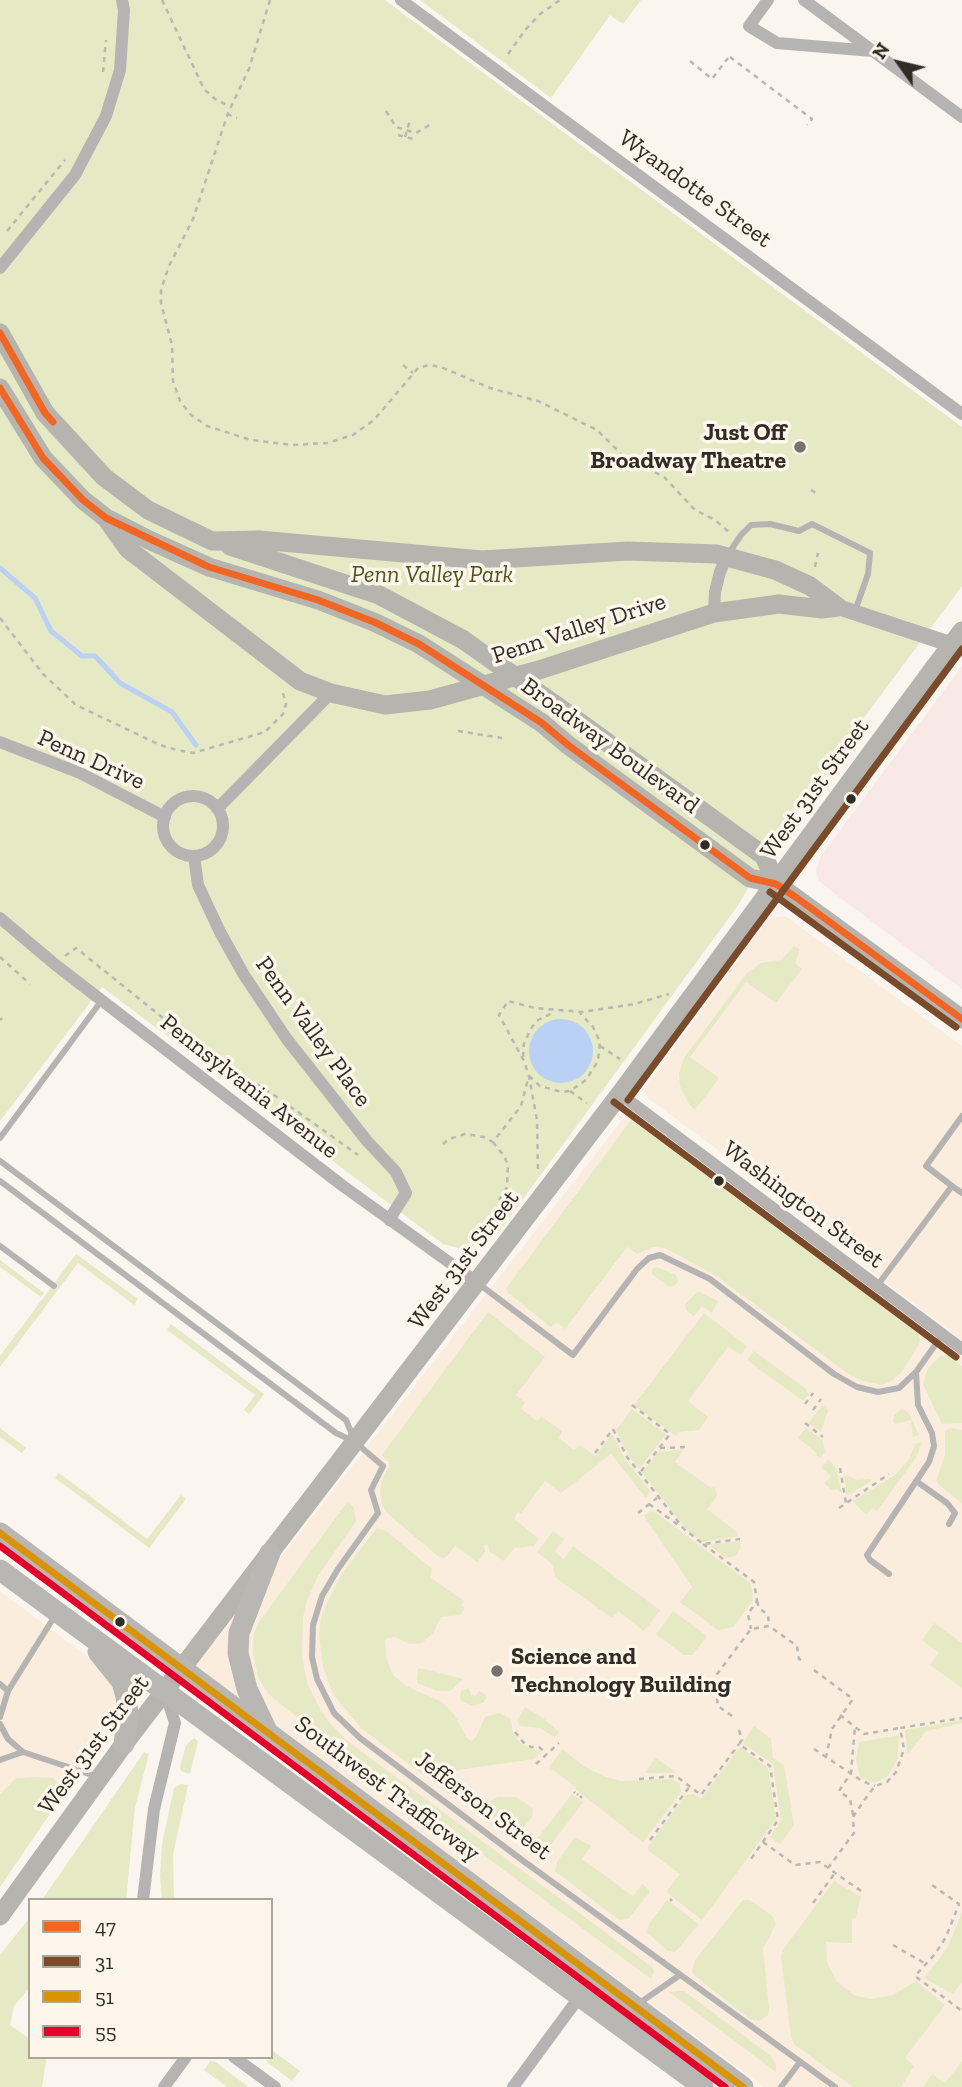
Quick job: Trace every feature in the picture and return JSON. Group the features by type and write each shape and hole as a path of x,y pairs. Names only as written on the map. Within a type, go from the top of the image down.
{"main road":[{"name":"Penn Valley Drive","path":"0,333 45,413 104,477 148,510 212,541 259,540 482,560 732,548 810,586 846,610"},
{"name":"Penn Valley Drive","path":"0,388 44,458 83,500 106,517 128,549 300,681 331,693 384,705 430,700 539,670 714,613 779,604 846,610"},
{"name":"Broadway Boulevard","path":"106,517 209,567 318,600 374,622 419,644 541,723 568,746 750,878 776,884 962,1019"},
{"name":"Broadway Boulevard","path":"212,541 379,595 462,639 764,856 776,884"},
{"name":"West 31st Street","path":"0,1916 124,1744 478,1283 962,631"},
{"name":"Southwest Trafficway","path":"0,1533 743,2087"},
{"path":"268,1733 247,1689 237,1653 239,1633 270,1553"},
{"path":"0,1570 703,2087"},
{"path":"79,1628 122,1682 128,1715 124,1744"},
{"path":"161,1654 165,1691"}],"street":[{"path":"0,268 75,175 106,116 120,70 124,10 122,0"},
{"name":"Wyandotte Street","path":"401,0 962,414"},
{"path":"768,0 749,26 777,43 873,51"},
{"path":"804,0 962,117"},
{"path":"714,613 718,582 732,548"},
{"path":"846,610 962,648"},
{"path":"217,808 331,693"},
{"name":"Penn Drive","path":"0,742 80,773 165,817"},
{"path":"201,796 212,801 217,808 222,815 223,826 221,838 214,848 194,856 180,853 166,840 162,828 165,817 170,805 181,797 201,796"},
{"name":"Penn Valley Place","path":"194,856 198,885 244,975 286,1038 396,1172 406,1194 389,1220"},
{"name":"Pennsylvania Avenue","path":"0,918 102,1000 389,1220 478,1283"},
{"name":"Washington Street","path":"620,1094 962,1349"},
{"path":"143,1898 154,1809 175,1723 165,1691"},
{"path":"513,2087 580,1996"},
{"path":"164,2087 185,2059"},
{"path":"237,2059 275,2087"}],"lane":[{"path":"732,548 746,530 757,524 799,531 811,524 870,553 868,574 846,610"},
{"path":"0,1138 102,1000"},
{"path":"962,1116 926,1166 962,1194"},
{"path":"0,1161 346,1420 355,1442"},
{"path":"0,1181 336,1433 355,1442"},
{"path":"877,1286 952,1186"},
{"path":"0,1246 54,1286"},
{"path":"478,1283 573,1355 637,1269 649,1258 660,1255 710,1279 834,1374 857,1387 878,1392 899,1388 916,1372 943,1335"},
{"path":"889,1574 870,1560 868,1550 929,1462 934,1446 932,1433 918,1405 916,1372"},
{"name":"Jefferson Street","path":"355,1442 383,1466 372,1490 378,1513 322,1596 313,1625 312,1657 317,1679 334,1713 360,1738 835,2087"},
{"path":"916,1481 947,1503 955,1513 949,1524"},
{"path":"0,1717 8,1691 57,1613"},
{"path":"0,1684 8,1691"},
{"path":"0,1724 8,1739 23,1752 100,1777"},
{"path":"0,1760 23,1752"},
{"path":"634,2007 680,1975"},
{"path":"781,2087 800,2062"}],"path":[{"path":"162,0 204,89 215,99 231,107"},
{"path":"270,0 249,69 227,114 193,219 169,266 161,290 161,303 172,345 173,380 180,401 186,409 207,426 231,434 273,444 316,445 353,435 374,420 418,368 441,367 470,381 554,407 597,430 623,456 664,477 695,510 715,520 732,548"},
{"path":"508,54 540,14 560,0"},
{"path":"102,77 107,29"},
{"path":"690,61 712,79 729,58 812,119 807,125"},
{"path":"386,111 396,127 416,133 431,124"},
{"path":"227,114 237,118"},
{"path":"405,137 410,120"},
{"path":"398,135 413,139"},
{"path":"7,230 72,151"},
{"path":"403,365 413,373"},
{"path":"811,490 819,495"},
{"path":"815,567 818,553"},
{"path":"0,618 43,674 76,705 160,745 177,750 192,753 265,732 283,714 286,704 283,694"},
{"path":"458,731 502,738"},
{"path":"63,959 69,951 76,948 204,1051 274,1095 357,1154 384,1159"},
{"path":"0,957 30,984"},
{"path":"538,1169 537,1120 529,1076 524,1061 499,1015 508,1001 556,1011 579,1012 668,994"},
{"path":"524,1061 524,1043 532,1027 538,1020 556,1011"},
{"path":"529,1076 547,1089 562,1092 579,1086 593,1071 598,1061 598,1034 579,1012"},
{"path":"600,1046 620,1059"},
{"path":"493,1142 520,1105 529,1076"},
{"path":"570,1091 587,1103"},
{"path":"443,1144 465,1134 484,1137 493,1142 508,1165 507,1187 499,1200"},
{"path":"805,1404 813,1393"},
{"path":"813,1410 821,1399"},
{"path":"632,1405 670,1434 639,1474"},
{"path":"805,1423 823,1437"},
{"path":"595,1453 613,1429 627,1457 684,1530"},
{"path":"659,1448 688,1447"},
{"path":"840,1468 846,1503"},
{"path":"839,1508 889,1474"},
{"path":"638,1513 658,1497"},
{"path":"649,1504 754,1582 759,1608 768,1615 769,1626"},
{"path":"703,1544 740,1539"},
{"path":"751,1629 748,1614 757,1601"},
{"path":"732,1716 718,1706 714,1678 751,1629 769,1626 797,1646 799,1659 804,1662"},
{"path":"814,1670 853,1699 832,1729 826,1757"},
{"path":"840,1716 864,1734 962,1718"},
{"path":"828,1868 855,1833 850,1799 839,1791 851,1773 855,1727"},
{"path":"853,1817 875,1786 887,1782 900,1765 904,1749 900,1728"},
{"path":"639,1779 676,1776 701,1795 742,1740 739,1730"},
{"path":"515,1732 526,1745 539,1747 547,1754"},
{"path":"536,1764 559,1743"},
{"path":"739,1744 770,1766 778,1820 751,1858"},
{"path":"814,1749 862,1781 875,1786"},
{"path":"650,1840 690,1786"},
{"path":"763,1842 795,1865 820,1862 861,1891"},
{"path":"813,1903 835,1873"},
{"path":"932,1885 961,1905 946,1937 915,1976 962,2011"},
{"path":"893,1945 926,1964"}],"shaded area":[{"path":"962,666 962,989 826,887 819,881 816,870 821,856"},
{"path":"787,917 962,1046 962,1340 864,1266 859,1255 648,1098 644,1090 765,923 771,918"},
{"path":"629,1111 962,1357 962,2087 764,2087 195,1667"},
{"path":"0,1591 101,1667 116,1687 119,1707 115,1727 68,1790 53,1778 16,1778 0,1794"}],"green space":[{"name":"Penn Valley Park","path":"0,0 385,0 962,427 962,586 784,825 739,904 496,1236 485,1243 458,1248 443,1244 102,987 0,1121"},
{"path":"420,0 641,0 623,24 610,15 551,98"},
{"path":"794,946 800,949 795,963 802,969 776,1003 746,982 690,1057 719,1078 695,1110 680,1086 679,1073 684,1058 747,973 761,963 781,960"},
{"path":"631,1120 919,1334 920,1342 903,1370 893,1380 882,1385 862,1381 715,1275 665,1248 653,1247 638,1254 627,1247 565,1329 556,1322 551,1327 508,1293 506,1289"},
{"path":"76,1254 138,1299 134,1305 78,1263 0,1367 0,1356"},
{"path":"0,1260 44,1293 41,1297 0,1267"},
{"path":"657,1267 676,1275 678,1281 674,1286 668,1286 652,1274 652,1269"},
{"path":"698,1291 718,1301 712,1313 702,1306 694,1316 686,1310 685,1305"},
{"path":"488,1312 545,1357 516,1395 525,1403 521,1409 537,1421 542,1417 562,1431 559,1438 574,1450 580,1445 595,1456 612,1434 625,1459 650,1491 646,1498 611,1454 561,1493 545,1481 514,1519 539,1539 534,1546 514,1548 504,1561 489,1551 488,1544 484,1545 485,1552 477,1562 455,1546 447,1556 438,1556 388,1514 382,1505 380,1494 381,1482 389,1467 389,1462 382,1455"},
{"path":"704,1313 747,1346 741,1355 728,1347 688,1401 708,1417 699,1430 679,1432 676,1436 634,1405"},
{"path":"171,1324 264,1394 249,1414 244,1410 255,1395 167,1330"},
{"path":"754,1351 806,1389 809,1395 803,1401 747,1360"},
{"path":"947,1355 962,1366 962,1423 942,1424 923,1384 928,1368 941,1356"},
{"path":"822,1405 828,1410 821,1432 809,1423"},
{"path":"632,1409 666,1434 639,1469 628,1455 616,1430"},
{"path":"902,1409 908,1412 919,1435 913,1437 911,1420 895,1424 893,1422 894,1415"},
{"path":"0,1428 26,1448 22,1453 0,1437"},
{"path":"806,1428 822,1439 825,1452 820,1458 798,1438"},
{"path":"951,1428 962,1430 962,1503 936,1481 945,1455 945,1431"},
{"path":"921,1442 917,1456 877,1511 872,1508 866,1515 853,1501 895,1475 910,1458 915,1444"},
{"path":"684,1449 675,1462 711,1488 715,1487 717,1496 707,1509 737,1532 738,1536 703,1542 688,1531 642,1473 658,1452"},
{"path":"828,1459 836,1468 842,1493 824,1484 831,1476 821,1468"},
{"path":"59,1473 147,1539 181,1495 186,1499 149,1548 55,1478"},
{"path":"844,1474 857,1480 871,1481 847,1496"},
{"path":"348,1501 354,1508 356,1521 318,1576 306,1603 303,1618 302,1656 307,1683 320,1709 346,1740 652,1967 654,1971 651,1979 284,1707 263,1686 253,1654 254,1634 259,1622"},
{"path":"652,1510 751,1584 753,1600 733,1627 718,1630 680,1602 692,1587 644,1516"},
{"path":"377,1528 386,1531 432,1569 431,1578 464,1601 461,1605 465,1608 460,1615 441,1617 433,1633 422,1643 410,1644 395,1637 385,1639 386,1657 393,1675 406,1686 442,1702 454,1714 471,1741 476,1737 485,1717 500,1713 511,1719 513,1733 521,1744 541,1752 534,1759 458,1770 453,1777 469,1792 463,1798 453,1797 361,1728 333,1694 323,1667 319,1635 326,1604 343,1572"},
{"path":"553,1531 564,1539 555,1552 564,1559 573,1546 660,1610 644,1631 618,1611 612,1618 555,1577 553,1565 537,1552"},
{"path":"740,1541 741,1547 735,1556 726,1558 709,1545"},
{"path":"673,1611 707,1636 692,1655 684,1655 656,1634"},
{"path":"934,1623 962,1643 962,1688 930,1665 939,1653 922,1640"},
{"path":"420,1668 463,1679 450,1691 437,1691 417,1683"},
{"path":"469,1688 471,1695 476,1696 479,1691 485,1694 483,1703 473,1706 463,1702 460,1698 461,1691"},
{"path":"525,1707 559,1732 554,1737 540,1728 520,1726 517,1720"},
{"path":"962,1720 962,1723 926,1731 909,1753 907,1752 905,1730"},
{"path":"754,1726 771,1739 773,1758 784,1765 794,1825 780,1844 770,1837 781,1820 773,1764 743,1743"},
{"path":"899,1735 898,1758 888,1776 874,1783 860,1777 856,1759 859,1742"},
{"path":"194,1738 198,1741 190,1774 181,1771 180,1767 186,1745"},
{"path":"740,1747 768,1768 776,1819 702,1920 666,1892 680,1874 648,1850 648,1846 686,1795 694,1794 701,1799"},
{"path":"563,1749 583,1766 606,1777 621,1781 672,1779 680,1784 681,1792 643,1842 549,1767"},
{"path":"144,1752 149,1754 135,1807 126,1898 43,1898"},
{"path":"656,1758 677,1773 645,1773"},
{"path":"16,1778 53,1778 63,1787 58,1802 0,1887 0,1794"},
{"path":"181,1784 188,1785 173,1855 174,1898 162,1898 162,1844 174,1788"},
{"path":"572,1794 583,1802 545,1853 540,1858 536,1857 530,1851 531,1847"},
{"path":"498,1797 516,1797 533,1808 532,1817 517,1836 506,1836 481,1814 482,1805"},
{"path":"575,1837 591,1846 582,1859 633,1896 642,1884 649,1890 628,1919 619,1920 555,1871 557,1862"},
{"path":"834,1881 861,1897 855,1919 852,1918 852,1943 826,1942 827,1962 837,1982 854,1995 871,1999 893,1995 916,1981 945,2005 905,2058 914,2066 901,2087 853,2087 795,2045 791,2037 781,1956"},
{"path":"667,1900 699,1924 675,1952 668,1951 647,1932 649,1924"},
{"path":"743,1900 750,1900 772,1916 776,1924 763,1948 769,2008 768,2015 759,2021 750,2019 692,1971 695,1960"},
{"path":"962,1912 962,1982 953,1994 924,1978 948,1947"},
{"path":"28,1920 28,1989 14,2006 10,2025 28,2038 28,2059 45,2059 42,2087 0,2087 0,1955"},
{"path":"684,1991 770,2055 776,2063 776,2072 669,1992"},
{"path":"273,2051 300,2071 292,2081 266,2061 273,2059"},
{"path":"210,2061 214,2061 248,2087 227,2087 204,2070"},
{"path":"962,2061 962,2087 923,2087 932,2074 945,2083"}],"water":[{"path":"561,1019 579,1025 587,1033 593,1051 587,1069 579,1077 561,1083 543,1077 535,1069 529,1051 535,1033 543,1025"}],"waterway":[{"path":"0,568 35,598 51,631 82,656 95,656 120,683 172,712 196,745"}],"transit line":[{"name":"47","path":"0,333 45,413 53,422"},
{"name":"47","path":"0,388 43,458 83,500 106,518 209,567 318,600 374,622 419,644 542,723 568,745 750,878 776,884 797,898 962,1019"},
{"name":"31","path":"628,1100 962,649"},
{"name":"31","path":"770,892 956,1027"},
{"name":"31","path":"614,1102 956,1357"},
{"name":"51","path":"0,1533 743,2087"},
{"name":"55","path":"0,1546 725,2087"}],"place":[{"name":"Just Off Broadway Theatre","path":"800,447"},
{"name":"Science and Technology Building","path":"497,1671"}]}
